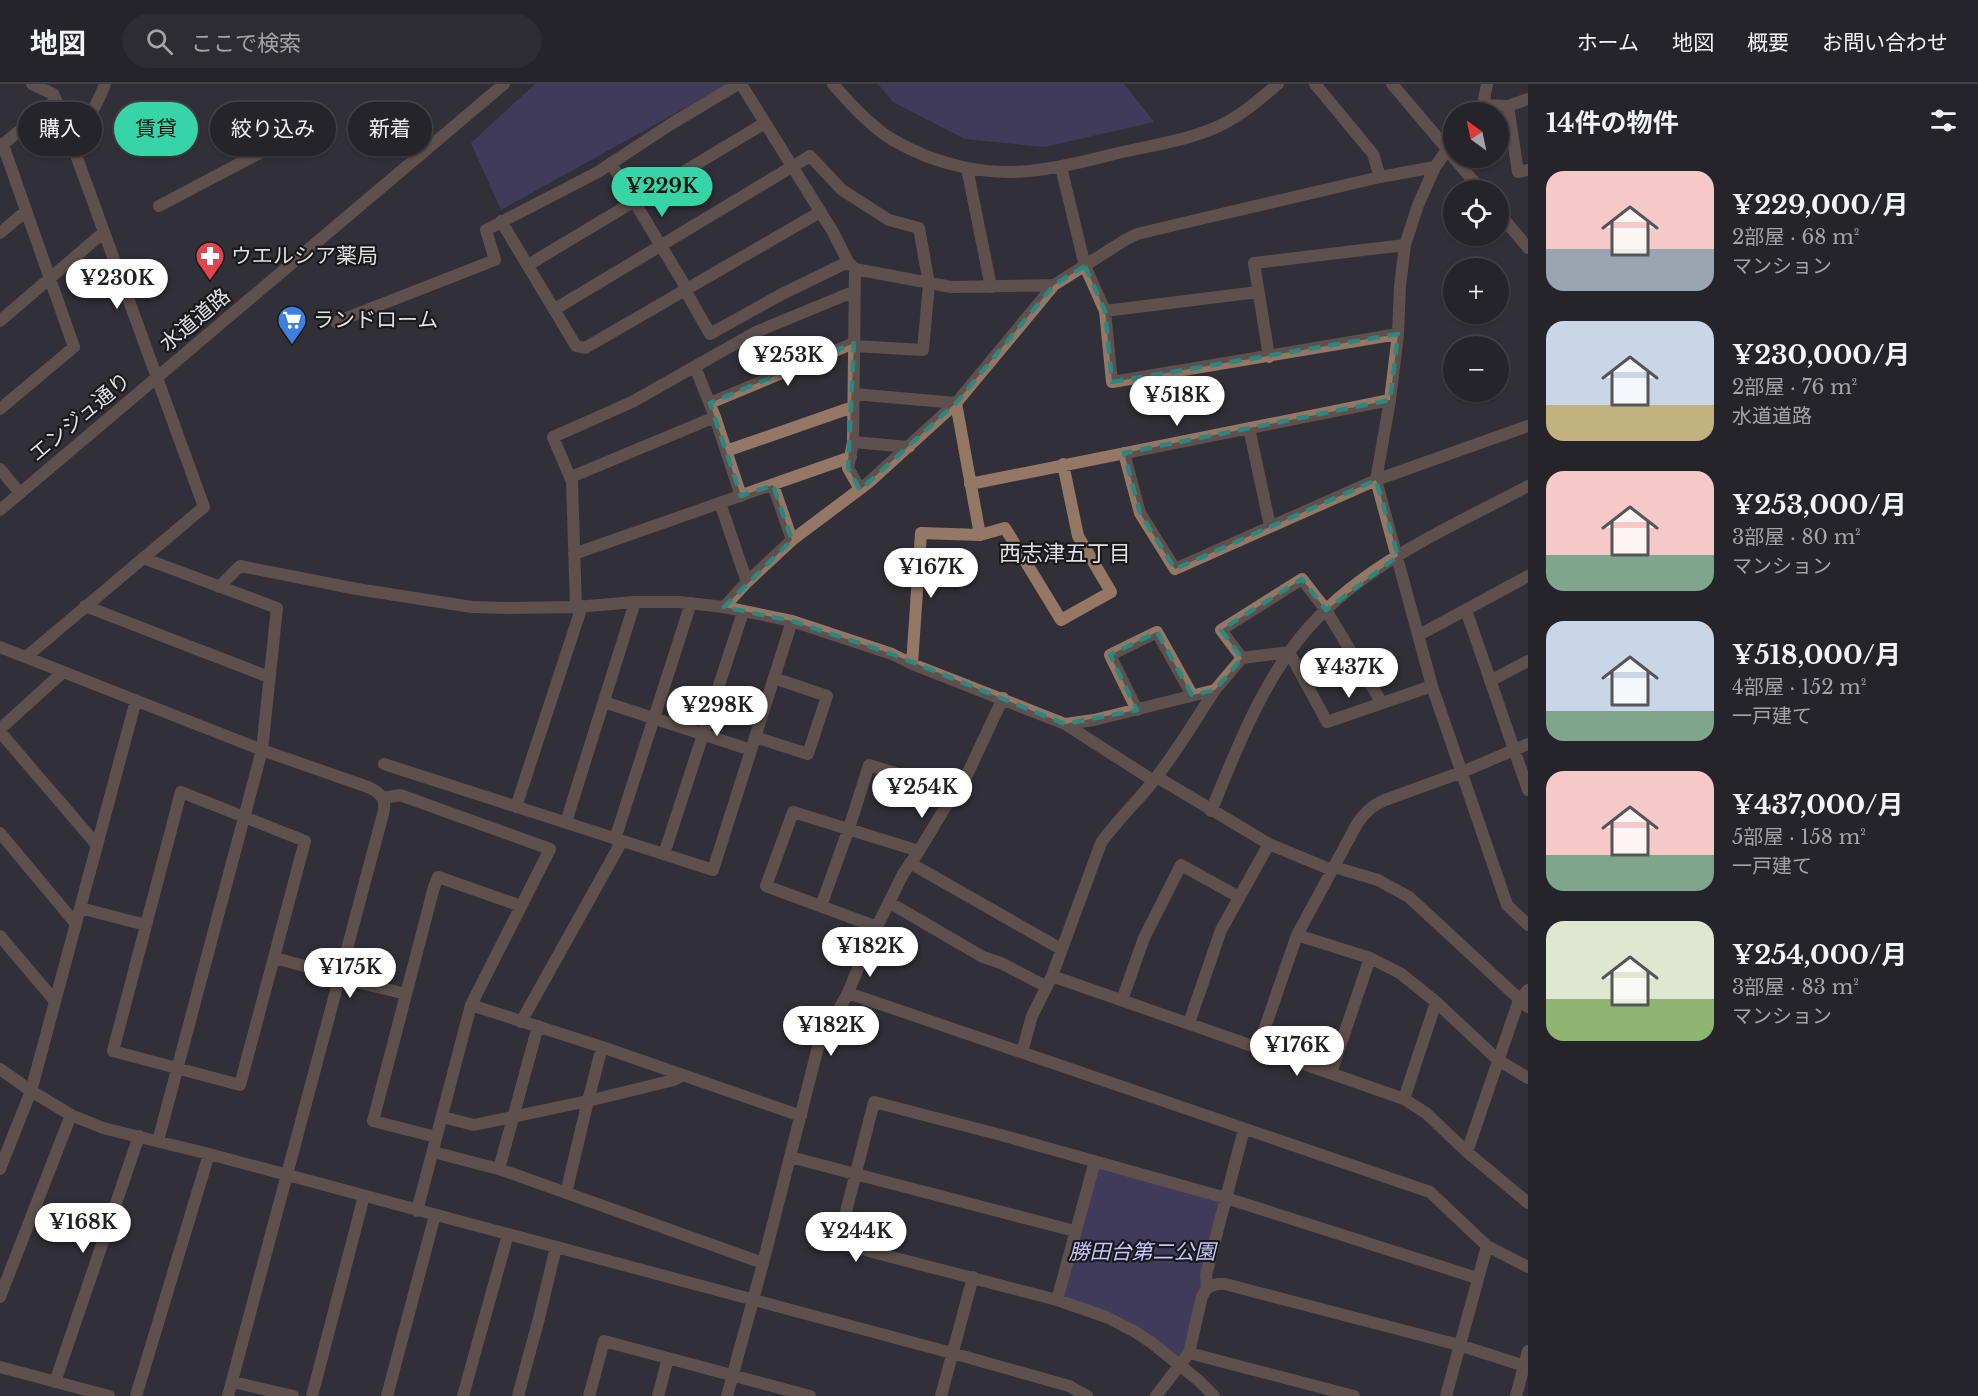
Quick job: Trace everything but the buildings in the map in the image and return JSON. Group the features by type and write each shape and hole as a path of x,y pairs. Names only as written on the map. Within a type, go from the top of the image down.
{"street":[{"path":"0,409 74,347 1,146 56,93 32,84"},
{"path":"98,102 105,84"},
{"name":"水道道路","path":"158,377 504,84"},
{"path":"336,322 495,261 486,230 598,172 671,124 740,84 852,266 855,291 854,394 853,442 848,468 860,489"},
{"path":"833,84 846,100 891,139 915,151 968,168 1012,172 1061,167 1193,135 1219,126 1241,113 1278,84"},
{"path":"1315,84 1373,154 1380,177"},
{"path":"1392,84 1443,141"},
{"path":"1482,102 1487,84"},
{"path":"1509,106 1528,99"},
{"path":"1509,113 1518,172 1528,170"},
{"path":"528,265 765,123"},
{"path":"26,657 204,507 77,156"},
{"path":"159,206 255,156"},
{"path":"555,309 810,156 842,190 889,220 919,228 929,284 923,350 854,344 710,403"},
{"path":"1443,159 1435,166 1418,205 1405,245 1390,400 1376,480 1432,686 1507,905 1528,925"},
{"path":"611,163 662,246 710,334 782,294 852,266 951,287 1054,285"},
{"path":"724,608 747,582 792,540 860,489 956,403 1054,285 1125,240 1137,234 1435,166"},
{"path":"1061,167 1085,266 1105,311 1112,382 1398,334"},
{"path":"968,168 992,287"},
{"path":"0,233 26,211"},
{"path":"501,221 576,346 585,348 820,212"},
{"path":"1509,225 1526,244"},
{"path":"0,321 104,232"},
{"path":"1269,357 1254,263 1405,245"},
{"path":"516,807 579,607 570,477 553,437 632,402 756,332 855,291"},
{"path":"1105,311 1258,292"},
{"path":"695,367 715,417 741,496"},
{"name":"エンジュ通り","path":"0,510 158,377"},
{"path":"854,394 956,403"},
{"path":"970,484 1390,400"},
{"path":"956,403 980,536"},
{"path":"726,451 853,407"},
{"path":"570,477 715,417"},
{"path":"1124,453 1140,513 1175,569 1376,480 1528,426"},
{"path":"1249,428 1270,526"},
{"path":"853,442 909,447"},
{"path":"574,554 850,458"},
{"path":"912,664 921,533 980,536 1005,528 1061,620 1111,592 1078,536 1064,465"},
{"path":"0,469 20,494"},
{"path":"773,485 792,540"},
{"path":"1211,811 1254,710 1289,652 1326,610 1373,571 1528,486"},
{"path":"720,503 747,582"},
{"path":"144,558 277,608 262,750 158,1141"},
{"path":"219,587 240,566 357,589 472,606 507,608 579,607 635,602 691,603 792,621 892,654 1065,724 1269,844 1333,868 1378,880 1409,897 1523,1003"},
{"path":"1419,635 1528,576"},
{"path":"1242,658 1221,630 1302,579 1326,610 1382,703"},
{"path":"566,822 635,602"},
{"path":"521,1022 618,840 691,603"},
{"path":"85,606 269,677"},
{"path":"1466,610 1528,790"},
{"path":"664,854 743,612"},
{"path":"384,764 713,870 792,621"},
{"path":"1137,710 1110,655 1157,632 1192,695"},
{"path":"0,647 262,750 368,787 384,798 386,806 384,814 228,1396"},
{"path":"1022,1052 1032,1016 1049,981 1101,843 1155,779 1215,690 1242,658 1289,652"},
{"path":"1289,652 1327,722 1432,686"},
{"path":"1490,681 1528,661"},
{"path":"63,672 0,730 97,845"},
{"path":"755,737 808,754 827,696 774,678"},
{"path":"1065,724 1094,720 1215,690"},
{"path":"727,1396 818,1047 848,993 865,951 903,874 966,777 1003,698"},
{"path":"0,1169 30,1091 136,699"},
{"path":"604,702 751,750"},
{"path":"1258,1048 1297,935 1357,824 1374,805 1528,744"},
{"path":"820,906 869,765 955,791"},
{"path":"182,792 244,817 305,841 240,1085 113,1051 182,792"},
{"path":"384,798 400,795 550,849 471,1005 417,1210"},
{"path":"877,927 766,886 793,812 919,851"},
{"path":"0,833 76,924"},
{"path":"1189,1023 1221,930 1269,844"},
{"path":"910,863 1061,949"},
{"path":"1122,1000 1143,938 1181,865 1239,897"},
{"path":"436,1137 373,1121 438,877 521,906"},
{"path":"890,903 983,957 1049,981 1122,1000 1404,1099 1433,1119 1467,1152 1528,1203"},
{"path":"80,908 146,925"},
{"path":"1297,935 1370,958 1400,973 1436,1002 1498,1060 1528,1078"},
{"path":"0,936 55,1001"},
{"path":"274,958 406,994"},
{"path":"1331,1072 1370,958"},
{"path":"1467,1152 1498,1060 1528,990"},
{"path":"848,993 1430,1192 1487,1246 1528,1267"},
{"path":"1404,1099 1436,1002"},
{"path":"471,1005 603,1047 801,1116"},
{"path":"499,1169 538,1026"},
{"path":"566,1193 603,1047"},
{"path":"0,1069 30,1091 71,1115 103,1128 209,1154 952,1353 1069,1386 1087,1396"},
{"path":"443,1117 474,1125 588,1101 674,1080 682,1076"},
{"path":"1214,1396 1198,1380 1137,1333 1109,1318 1057,1300 838,1243 874,1102 1226,1198 1477,1278"},
{"path":"0,1297 71,1115"},
{"path":"1207,1288 1206,1275 1244,1129"},
{"path":"55,1382 139,1136"},
{"path":"433,1152 499,1169 763,1263"},
{"path":"136,1396 209,1154"},
{"path":"790,1157 1075,1231"},
{"path":"1057,1300 1095,1161"},
{"path":"312,1396 364,1196"},
{"path":"387,1396 435,1215"},
{"path":"463,1396 508,1234"},
{"path":"1446,1396 1487,1246"},
{"path":"518,1396 556,1247"},
{"path":"941,1396 973,1277"},
{"path":"1156,1396 1189,1353 1202,1296 1207,1288 1217,1284 1225,1284 1459,1345 1526,1366"},
{"path":"589,1396 604,1341 802,1395"},
{"path":"1516,1396 1526,1366 1528,1351"},
{"path":"1189,1353 1354,1396"},
{"path":"658,1396 668,1358"},
{"path":"1,1370 55,1382 71,1391 109,1396"},
{"path":"233,1382 293,1396"}],"highlighted area":[{"path":"1085,266 1105,311 1112,382 1398,334 1390,400 1124,453 1140,513 1175,569 1376,480 1398,556 1326,610 1302,579 1221,630 1242,658 1215,690 1192,695 1157,632 1110,655 1137,710 1065,724 892,654 792,621 724,607 792,540 773,485 741,496 710,403 854,343 848,468 860,490 956,403 1054,285"}],"green space":[{"path":"535,84 728,84 501,210 471,143"},
{"path":"878,84 1124,84 1154,122 1044,147 965,139 893,102"},
{"name":"勝田台第二公園","path":"1099,1167 1219,1201 1204,1286 1197,1291 1186,1349 1178,1358 1114,1313 1062,1298"}],"place":[{"name":"ウエルシア薬局","path":"210,282"},
{"name":"ランドローム","path":"292,346"}],"district":[{"name":"西志津五丁目","path":"1065,553"}]}
